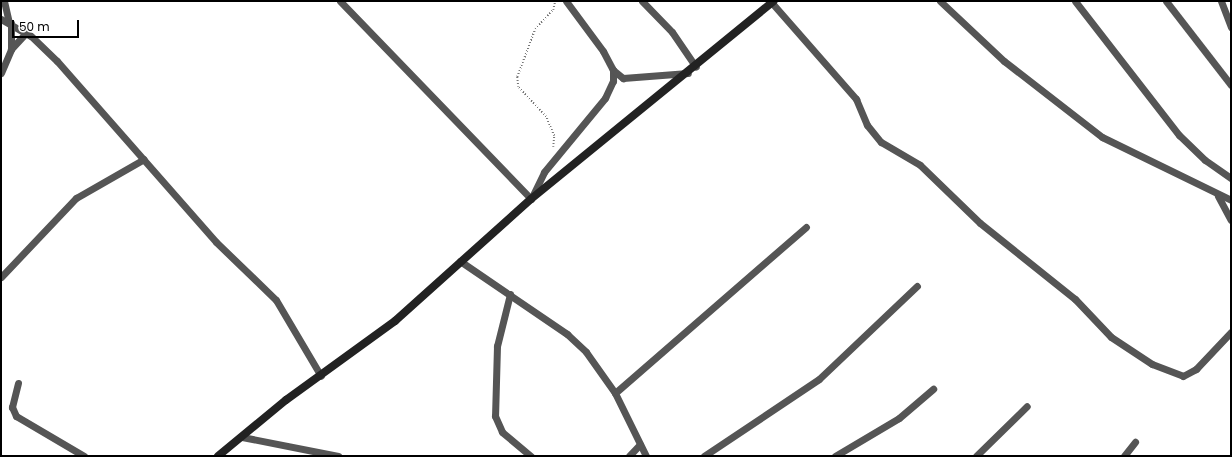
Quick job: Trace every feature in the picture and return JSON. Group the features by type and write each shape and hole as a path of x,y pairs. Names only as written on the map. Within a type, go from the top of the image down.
{"street":[{"path":"4,1 10,23 11,49"},
{"path":"340,1 531,198"},
{"path":"642,1 672,32 692,70"},
{"path":"940,1 1004,61 1102,137 1218,196 1231,200"},
{"path":"1166,1 1231,85"},
{"path":"1221,1 1231,27"},
{"path":"570,2 613,70 623,78 692,70"},
{"path":"218,456 395,321 531,198 692,70 773,2 856,99 867,125 881,142 920,165 980,223 1075,299 1111,337 1152,364 1183,376 1196,369 1231,332"},
{"path":"1076,2 1180,135 1205,160 1231,178"},
{"path":"1,19 26,33 58,61 216,242 282,308 321,376"},
{"path":"1,73 11,49 26,33"},
{"path":"531,198 551,163 605,98 613,82 613,70"},
{"path":"1,277 76,198 144,159"},
{"path":"1218,196 1231,220"},
{"path":"615,393 806,227"},
{"path":"460,261 566,334 586,352 615,393 646,456"},
{"path":"704,456 819,380 918,286"},
{"path":"510,294 497,346 495,416 502,432 531,456"},
{"path":"18,383 12,407 16,416 84,456"},
{"path":"835,456 894,421 933,389"},
{"path":"976,456 1028,406"},
{"path":"242,437 338,456"},
{"path":"1124,456 1135,442"},
{"path":"629,456 640,444"}],"path":[{"path":"551,163 554,136 546,118 518,87 517,77 535,29 553,10 555,1"}]}
